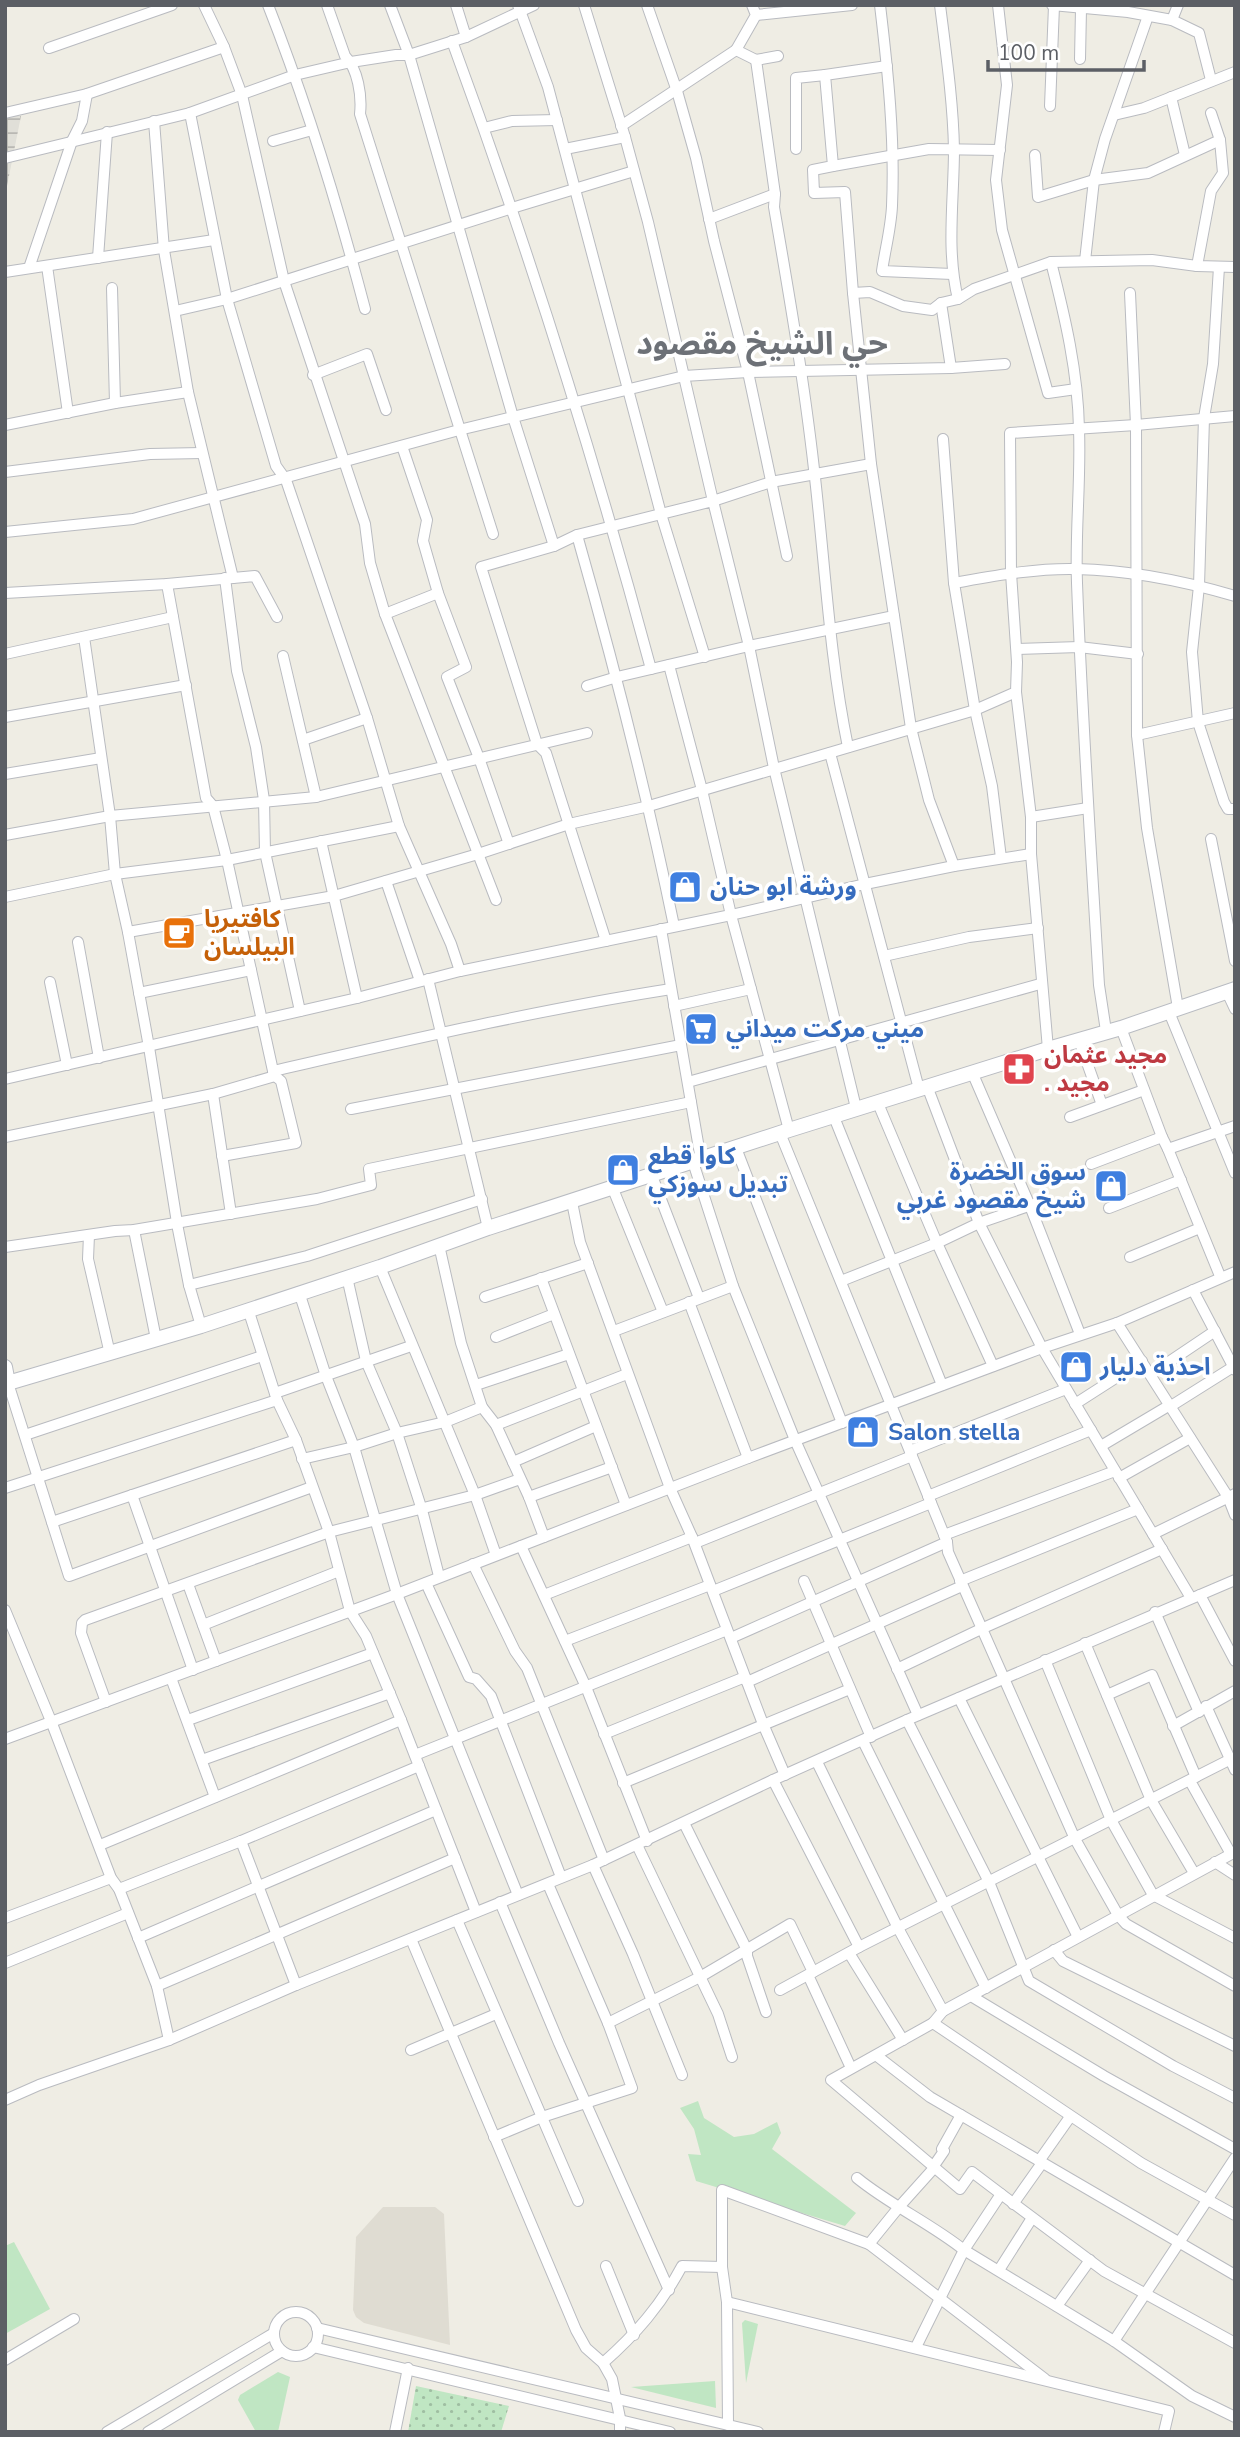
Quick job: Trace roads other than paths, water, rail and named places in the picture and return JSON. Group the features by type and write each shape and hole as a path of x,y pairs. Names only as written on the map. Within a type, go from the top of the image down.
{"street":[{"path":"49,48 172,5"},
{"path":"204,5 242,95 284,281 365,524 370,562 385,614 496,900"},
{"path":"268,5 295,75 327,172 365,309"},
{"path":"327,5 345,56 351,62 361,100 359,114 493,534"},
{"path":"390,5 409,55 513,417 554,545"},
{"path":"456,5 466,37"},
{"path":"5,158 190,113 295,75 351,62 409,55 466,37 519,8 534,5"},
{"path":"584,5 634,172 749,646 774,768 856,1108"},
{"path":"648,5 696,158 748,372 788,556"},
{"path":"565,149 623,132 736,50 754,10 852,5"},
{"path":"880,5 887,66 892,155 892,209 882,271 952,274"},
{"path":"940,5 951,99 954,149 952,274 958,299"},
{"path":"998,5 1007,85 996,180 1002,230 1048,393 1076,389"},
{"path":"1050,106 1053,5 1081,9 1128,9 1172,20 1199,33 1210,80"},
{"path":"1172,20 1178,5"},
{"path":"519,8 557,120 661,514 705,657"},
{"path":"1080,60 1081,9"},
{"path":"1085,261 1094,180 1105,139 1148,16"},
{"path":"452,41 512,208 613,526 651,669"},
{"path":"5,113 87,94 224,47"},
{"path":"736,50 756,60 778,57"},
{"path":"756,60 775,194 774,207 803,372 828,628 848,747"},
{"path":"796,149 796,78 887,66"},
{"path":"1114,115 1144,108 1235,72"},
{"path":"825,75 833,166"},
{"path":"29,268 72,141 82,121 87,94"},
{"path":"1171,97 1185,155"},
{"path":"190,113 228,299 276,466 283,477 367,718 399,825 451,944 460,971"},
{"path":"1197,265 1212,191 1223,173 1220,140 1211,113"},
{"path":"484,128 513,121 557,120"},
{"path":"154,121 163,250 188,392 229,578 237,671 256,747 264,800 265,852 300,1011"},
{"path":"273,141 312,130"},
{"path":"98,258 107,132"},
{"path":"1035,155 1038,197 1094,180 1148,173 1220,140"},
{"path":"954,866 929,800 911,728 871,464 845,192 814,193 813,170 929,149 1000,150"},
{"path":"174,312 228,299 352,258 634,172"},
{"path":"709,219 775,194"},
{"path":"5,272 163,250 214,240"},
{"path":"853,293 870,292 902,306 932,310 941,303 958,299 974,289 1051,262 1152,260 1235,267"},
{"path":"1051,262 1064,312 1076,389 1079,429 1076,569 1099,985 1114,1029 1144,1090 1220,1276"},
{"path":"47,265 68,413"},
{"path":"1219,267 1213,364 1204,418 1199,586 1192,652 1198,722 1224,802 1228,809 1235,809"},
{"path":"112,288 114,403"},
{"path":"1130,293 1136,425 1137,735 1147,828 1173,1010 1217,1132 1235,1173"},
{"path":"941,303 951,368"},
{"path":"313,374 367,354 386,410"},
{"path":"5,532 133,519 459,430 684,376 1005,364"},
{"path":"5,425 114,403 188,392"},
{"path":"1048,1049 1040,984 1031,817 1016,692 1017,649 1011,573 1010,433 1235,416"},
{"path":"943,439 954,583 975,710 992,786 1001,859"},
{"path":"402,446 427,520 423,541 438,593 466,667 447,677 509,844"},
{"path":"5,472 150,454 202,453"},
{"path":"606,941 546,753 537,744 481,567 554,545 577,535 713,501 771,482 814,472 871,464"},
{"path":"577,535 617,677 649,806 674,926"},
{"path":"954,583 1011,573 1076,569 1137,574 1235,596"},
{"path":"5,593 255,576 278,617"},
{"path":"167,584 206,798 213,806 274,1073 281,1081 296,1143 222,1156"},
{"path":"385,614 438,593"},
{"path":"587,686 749,646 894,615"},
{"path":"5,654 173,617"},
{"path":"84,637 110,816 115,874 149,1047 177,1222 189,1285 201,1326"},
{"path":"1017,649 1079,647 1138,654"},
{"path":"282,656 316,797"},
{"path":"669,665 770,1060 785,1131 841,1281 946,1539 948,1552 1002,1679 1074,1839 1118,1914 1126,1924 1235,1986"},
{"path":"5,717 186,685"},
{"path":"128,932 334,896 569,824 649,806 975,710 1016,692"},
{"path":"1137,735 1235,713"},
{"path":"303,740 367,718"},
{"path":"5,835 110,816 316,797 587,733"},
{"path":"830,753 902,1024 923,1087 979,1223 1042,1348 1162,1549 1196,1596 1235,1661"},
{"path":"5,774 101,758"},
{"path":"1031,817 1088,808"},
{"path":"5,897 115,874 227,860 399,825"},
{"path":"1211,839 1235,961"},
{"path":"321,841 357,998"},
{"path":"5,1079 357,998 460,971 731,915 865,884 1031,854"},
{"path":"386,881 441,1032 488,1228"},
{"path":"884,956 969,937 1038,928"},
{"path":"661,929 688,1082 697,1161 733,1286 795,1440 897,1669 912,1718 989,1882 1022,1968 1029,1981 1173,2066 1235,2098"},
{"path":"78,942 99,1058"},
{"path":"139,993 251,970"},
{"path":"50,982 67,1065"},
{"path":"688,1082 1040,984"},
{"path":"5,1136 213,1094 274,1073 441,1032 671,989"},
{"path":"674,1006 751,989"},
{"path":"7,1383 201,1326 785,1131 1231,990 1235,1009"},
{"path":"1079,1040 1102,1105"},
{"path":"351,1109 681,1045"},
{"path":"972,1072 1030,1206 1080,1334"},
{"path":"1070,1117 1144,1090"},
{"path":"213,1094 231,1214"},
{"path":"877,1101 993,1366"},
{"path":"5,1247 134,1230 317,1199 371,1185 369,1169 691,1102"},
{"path":"834,1117 942,1385"},
{"path":"1168,1149 1235,1126"},
{"path":"1091,1164 1162,1137"},
{"path":"736,1148 842,1423"},
{"path":"652,1176 748,1458"},
{"path":"1109,1208 1181,1180"},
{"path":"613,1189 663,1312"},
{"path":"189,1285 307,1255 482,1199"},
{"path":"841,1281 937,1243 979,1223 1042,1201"},
{"path":"572,1202 580,1242 614,1331 627,1374 785,1775"},
{"path":"1130,1257 1200,1228"},
{"path":"134,1230 156,1339"},
{"path":"89,1235 88,1259 110,1354"},
{"path":"439,1245 461,1343 482,1407 496,1425 544,1537"},
{"path":"485,1297 588,1263"},
{"path":"380,1267 475,1495 496,1555"},
{"path":"5,1739 397,1594 891,1404 1117,1322 1220,1276 1235,1272"},
{"path":"347,1277 366,1361 397,1433 422,1510 439,1576"},
{"path":"541,1278 626,1505"},
{"path":"614,1331 733,1286"},
{"path":"1101,1447 1234,1369 1193,1290"},
{"path":"299,1292 326,1376 354,1447 397,1594 518,1895"},
{"path":"248,1310 276,1396 296,1440 329,1532 351,1611 390,1693 476,1912"},
{"path":"496,1338 554,1314"},
{"path":"1117,1322 1190,1438 1231,1495 1235,1515"},
{"path":"1151,1374 1215,1331"},
{"path":"5,1488 276,1396 411,1346"},
{"path":"476,1385 569,1354"},
{"path":"24,1435 262,1356"},
{"path":"1075,1404 1142,1361"},
{"path":"5,1367 7,1383 69,1576 313,1487"},
{"path":"496,1425 627,1374"},
{"path":"544,1595 819,1494 1066,1389"},
{"path":"302,1459 445,1422 482,1407"},
{"path":"513,1462 596,1426"},
{"path":"565,1641 840,1541 1091,1430"},
{"path":"119,1889 241,1841 417,1760 456,1739 813,1602 946,1539 1117,1474 1190,1438"},
{"path":"52,1522 296,1440"},
{"path":"528,1497 612,1467"},
{"path":"106,1702 81,1633 85,1620 329,1532 422,1510 520,1479"},
{"path":"132,1495 193,1670"},
{"path":"1153,1534 1231,1495"},
{"path":"604,1734 746,1680 831,1644 961,1583 1138,1509"},
{"path":"521,1546 586,1687 623,1783 642,1843 718,2014 733,2057"},
{"path":"897,1669 1162,1549"},
{"path":"472,1564 543,1704 599,1863 682,2075"},
{"path":"203,1625 339,1571"},
{"path":"5,2100 39,2085 169,2040 599,1863 773,1780 912,1718 1235,1580"},
{"path":"804,1581 850,1689 867,1739 944,1905 986,1988"},
{"path":"426,1583 469,1677 476,1679 491,1696 561,1877"},
{"path":"188,1584 216,1661"},
{"path":"5,1610 111,1878 119,1889 158,1986 169,2040"},
{"path":"780,1990 1193,1779 1232,1765 1229,1745 1202,1709 1155,1612"},
{"path":"1085,1643 1151,1800 1194,1873"},
{"path":"188,1720 373,1653"},
{"path":"1045,1660 1111,1820 1153,1895 1235,1938"},
{"path":"1107,1695 1152,1675 1193,1779 1233,1853 943,2011 933,2023 831,2080 960,2189 972,2172 1090,2260 1145,2295 1235,2343"},
{"path":"171,1678 215,1797"},
{"path":"623,1783 850,1689"},
{"path":"1172,1726 1235,1691"},
{"path":"202,1760 390,1693"},
{"path":"959,1698 1078,1937"},
{"path":"100,1845 401,1720"},
{"path":"817,1762 898,1928 943,2011"},
{"path":"773,1780 854,1950 903,2040"},
{"path":"138,1938 436,1810"},
{"path":"684,1823 747,1950 766,2012"},
{"path":"241,1841 296,1986"},
{"path":"158,1986 275,1933 455,1858"},
{"path":"1215,1862 1235,1875"},
{"path":"5,1919 111,1878"},
{"path":"494,2137 541,2117 632,2088 608,2023 548,1884"},
{"path":"500,1902 670,2290"},
{"path":"5,1963 128,1913"},
{"path":"457,1920 578,2201"},
{"path":"608,2023 653,2003 790,1924 851,2068"},
{"path":"411,1939 576,2330 586,2348 603,2363 611,2379 620,2418 620,2432"},
{"path":"1054,1950 1063,1961 1235,2046"},
{"path":"971,1996 1104,2076 1235,2149"},
{"path":"411,2050 496,2014"},
{"path":"933,2023 1141,2163 1235,2215"},
{"path":"877,2056 930,2097 1235,2275"},
{"path":"869,2244 933,2168 961,2115"},
{"path":"1013,2204 1070,2117"},
{"path":"1114,2341 1235,2158"},
{"path":"857,2178 964,2249 1114,2341 1192,2396 1235,2417"},
{"path":"728,2425 727,2302 722,2267 722,2190 869,2244 1049,2382"},
{"path":"915,2347 964,2249 1000,2194"},
{"path":"999,2270 1032,2218"},
{"path":"1057,2306 1090,2260"},
{"path":"606,2266 634,2335"},
{"path":"603,2363 634,2335 670,2290 682,2266 722,2267"},
{"path":"727,2302 1168,2412 1164,2432"},
{"path":"313,2347 317,2328 309,2316 296,2312 284,2315 275,2326 275,2340 282,2351 298,2355 313,2347 670,2432"},
{"path":"5,2360 74,2319"},
{"path":"317,2328 757,2432"},
{"path":"107,2432 274,2333"},
{"path":"148,2432 282,2351"},
{"path":"395,2432 408,2368"}],"place":[{"name":"ورشة ابو حنان","path":"685,887"},
{"name":"كافتيريا البيلسان","path":"179,933"},
{"name":"ميني مركت ميداني","path":"701,1029"},
{"name":"مجيد عثمان . مجيد","path":"1019,1069"},
{"name":"كاوا قطع تبديل سوزكي","path":"623,1170"},
{"name":"سوق الخضرة شيخ مقصود غربي","path":"1111,1186"},
{"name":"احذية دليار","path":"1076,1367"},
{"name":"Salon stella","path":"863,1432"}],"district":[{"name":"حي الشيخ مقصود","path":"762,343"}]}
